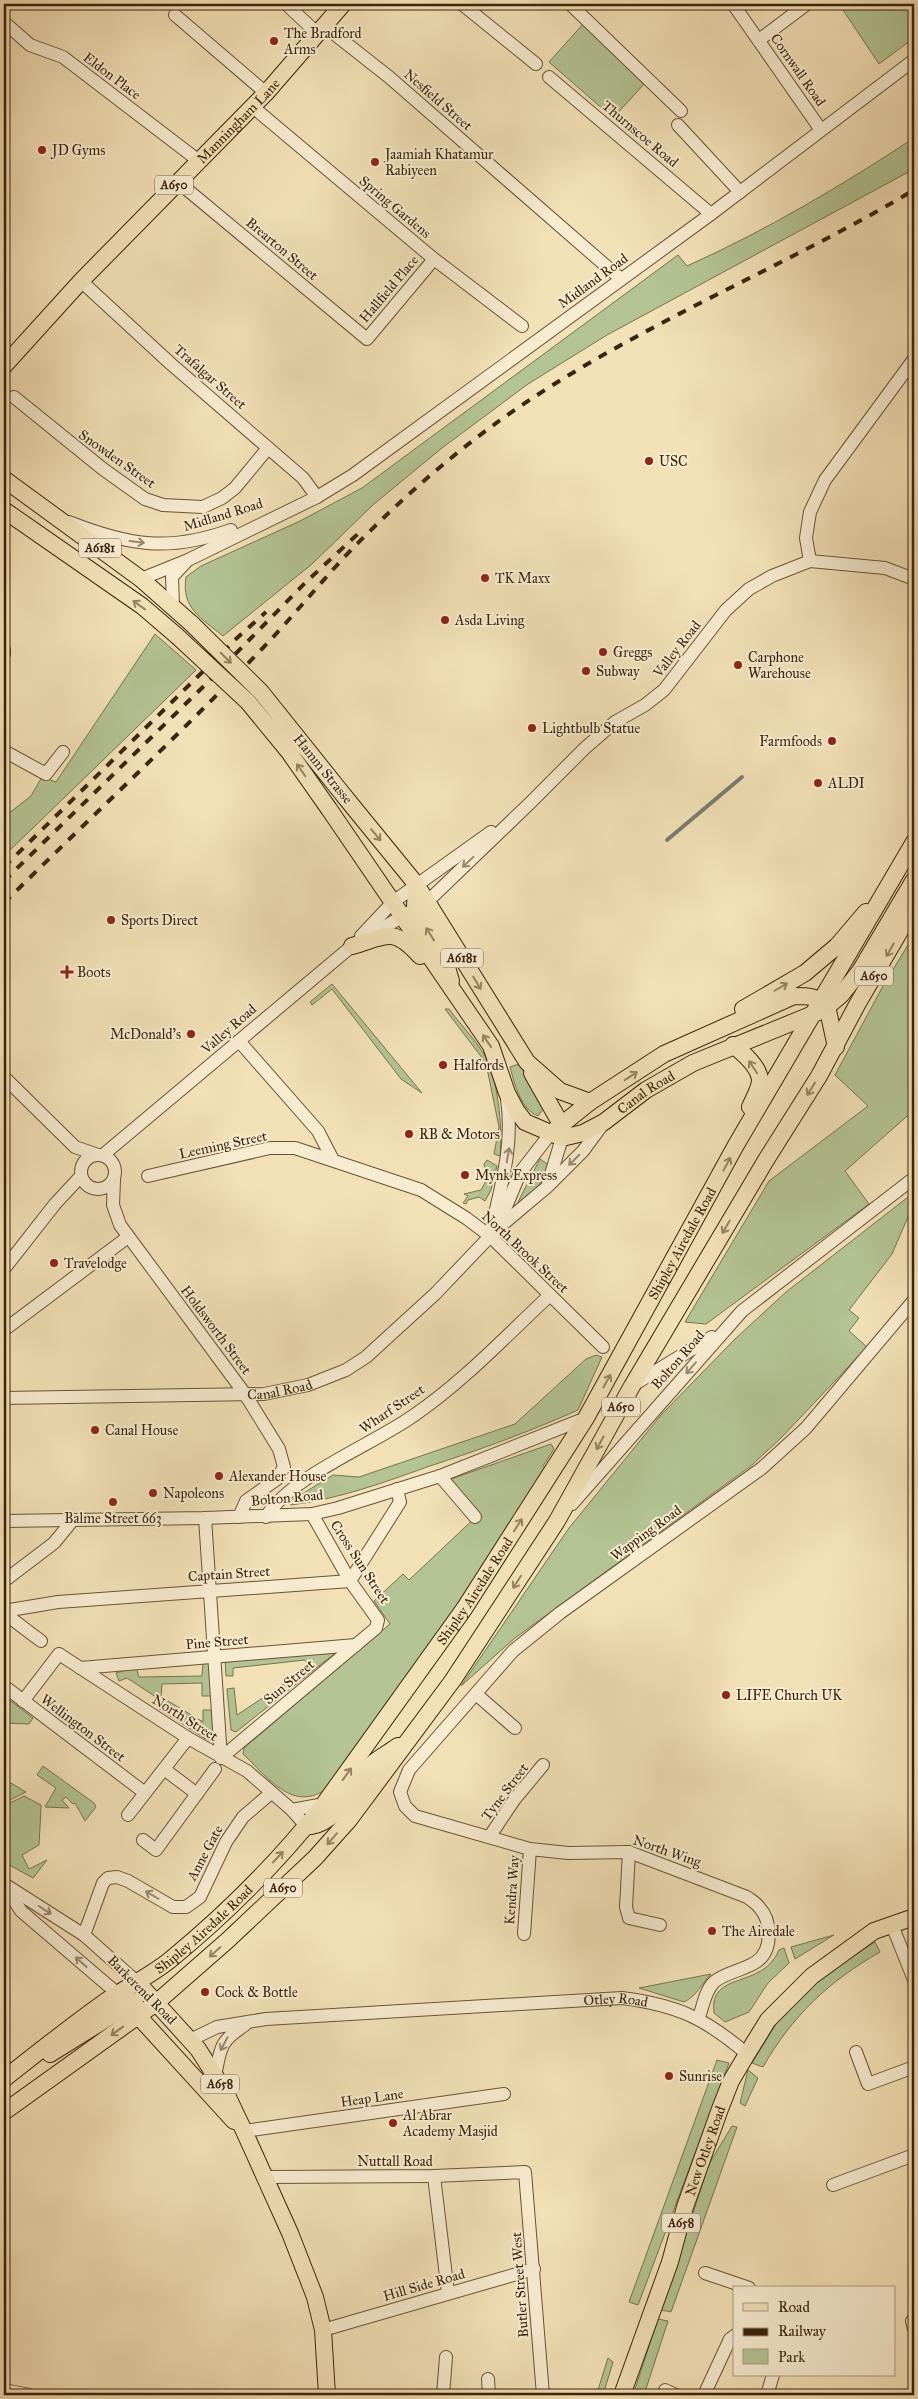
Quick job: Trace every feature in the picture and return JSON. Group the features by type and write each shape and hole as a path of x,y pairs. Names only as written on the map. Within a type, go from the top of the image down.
{"main road":[{"name":"Manningham Lane","path":"4,366 81,281 253,107 343,4"},
{"name":"Hamm Strasse","path":"4,479 141,579 173,606 261,692 416,884 409,907 454,995 491,1046 507,1093 525,1122 558,1133"},
{"name":"Hamm Strasse","path":"4,510 142,606 248,702 289,752 329,809 409,907 527,1062 560,1091 590,1102"},
{"path":"98,576 141,579"},
{"name":"Canal Road","path":"604,1122 646,1090 693,1063 821,1007 914,842"},
{"name":"A650","path":"821,1007 841,995 860,971 914,880"},
{"name":"Canal Road","path":"696,1040 714,1024 812,967 837,946 892,883"},
{"name":"A650","path":"836,1047 858,1003 914,907"},
{"path":"352,946 388,936 401,938 454,995"},
{"name":"Canal Road","path":"558,1133 590,1102 664,1054 794,996 809,996 821,1007"},
{"path":"821,1007 831,1014 836,1047"},
{"name":"Shipley Airedale Road","path":"4,2112 127,2005 138,1983 195,1939 234,1904 307,1827 464,1609 586,1418 736,1145 821,1007"},
{"path":"733,1045 742,1052 756,1069 760,1081 736,1145"},
{"name":"Shipley Airedale Road","path":"4,2079 127,2005 156,2003 228,1940 315,1858 349,1820 453,1680 557,1521 632,1386 766,1160 836,1047"},
{"name":"A6181","path":"527,1062 558,1133"},
{"path":"558,1133 583,1133 604,1122"},
{"path":"586,1418 632,1386"},
{"path":"307,1827 322,1824 348,1797 372,1764 410,1738"},
{"name":"A658","path":"747,2054 768,2020 812,1976 874,1931 914,1917"},
{"name":"Barkerend Road","path":"138,1983 190,2040 215,2076 244,2131 304,2266 323,2330 327,2395"},
{"path":"4,2083 127,2005"},
{"name":"Barkerend Road","path":"127,2005 244,2131"},
{"name":"New Otley Road","path":"622,2395 670,2262 685,2208 720,2109 732,2081 747,2054"}],"street":[{"name":"Nesfield Street","path":"286,4 389,77 621,280"},
{"path":"462,4 536,64"},
{"path":"570,4 680,111"},
{"name":"Cornwall Road","path":"733,4 821,130"},
{"path":"759,40 807,4"},
{"path":"175,15 266,93"},
{"name":"Eldon Place","path":"4,22 30,45 63,57 199,161"},
{"name":"Midland Road","path":"141,579 188,560 317,497 406,438 711,214 914,60"},
{"name":"Thurnscoe Road","path":"549,77 711,214"},
{"name":"Spring Gardens","path":"253,107 434,259 522,326"},
{"path":"678,126 740,192"},
{"name":"Brearton Street","path":"178,182 367,339"},
{"name":"Hallfield Place","path":"367,339 434,259"},
{"name":"Trafalgar Street","path":"81,281 303,478 317,497"},
{"path":"810,561 806,538 810,512 826,480 914,359"},
{"name":"Snowden Street","path":"14,396 23,413 145,499 163,505 203,506 222,498 234,488 268,448"},
{"name":"Midland Road","path":"58,517 96,532 134,542 174,545 196,542 281,513"},
{"name":"Midland Road","path":"173,606 172,577 188,560"},
{"name":"Valley Road","path":"100,1155 128,1136 352,946 409,907 529,804 585,748 609,727 664,690 726,610 749,589 772,576 810,561 885,568 914,579"},
{"path":"4,751 46,774 63,752"},
{"name":"Valley Road","path":"409,907 416,884 529,804"},
{"path":"239,1041 318,1131 333,1160"},
{"path":"4,1077 75,1147 100,1155 114,1166"},
{"path":"493,1232 510,1147 507,1093"},
{"name":"Canal Road","path":"4,1398 270,1393 308,1385 346,1370 359,1361 435,1294 493,1232 547,1187 583,1151 604,1122"},
{"path":"547,1187 558,1133"},
{"name":"Canal Road","path":"493,1232 520,1173 558,1133"},
{"path":"64,1197 93,1188 106,1188 114,1180 114,1166 128,1136"},
{"path":"75,1147 81,1172 93,1188"},
{"name":"Leeming Street","path":"148,1176 270,1148 295,1148 333,1160"},
{"path":"4,1269 55,1204 64,1197 81,1172 87,1159 100,1155"},
{"name":"North Brook Street","path":"333,1160 421,1190 466,1218 493,1232 550,1295 603,1347"},
{"name":"Bolton Road","path":"557,1521 742,1311 914,1178"},
{"name":"Holdsworth Street","path":"113,1205 114,1180"},
{"name":"Holdsworth Street","path":"93,1188 113,1205 128,1237 245,1394 279,1449 284,1467 277,1479 246,1501 239,1517"},
{"path":"4,1330 128,1237"},
{"name":"Wharf Street","path":"266,1516 274,1503 301,1482 414,1416 477,1364 550,1295"},
{"name":"Wapping Road","path":"400,1792 409,1770 513,1651 560,1614 762,1468 806,1428 914,1300"},
{"name":"Bolton Road","path":"632,1386 723,1331"},
{"name":"Bolton Road","path":"5,1519 72,1521 312,1514 338,1508 440,1476 586,1418"},
{"path":"440,1476 475,1517"},
{"path":"350,1581 400,1502 397,1489"},
{"name":"Cross Sun Street","path":"312,1514 350,1581 375,1613 378,1620 376,1628"},
{"path":"205,1518 214,1657 218,1764"},
{"path":"4,1581 54,1543 72,1521"},
{"name":"Captain Street","path":"4,1612 58,1602 350,1581"},
{"path":"4,1612 41,1641"},
{"name":"Sun Street","path":"144,1840 156,1850 218,1764 376,1628"},
{"name":"Pine Street","path":"80,1668 356,1645"},
{"name":"North Street","path":"24,1701 59,1654 188,1738 218,1764 247,1771 292,1810 307,1827"},
{"name":"Wellington Street","path":"4,1686 145,1793"},
{"path":"476,1694 515,1728"},
{"path":"128,1815 188,1738"},
{"name":"Tyne Street","path":"490,1836 514,1800 543,1765"},
{"path":"164,1769 197,1794"},
{"name":"North Wing","path":"400,1792 405,1806 415,1816 530,1849 568,1853 629,1852 679,1869 747,1897 760,1907 767,1923 769,1937 766,1950 757,1961 715,1981 708,1990 699,2018"},
{"name":"Anne Gate","path":"84,1935 103,1883 108,1878 118,1877 128,1881 173,1907 186,1906 196,1900 226,1842 243,1818 271,1793"},
{"path":"292,1810 324,1804"},
{"name":"Kendra Way","path":"524,1934 530,1849"},
{"path":"629,1852 626,1907 629,1918 660,1925"},
{"name":"Barkerend Road","path":"4,1884 84,1935 138,1983"},
{"name":"Barkerend Road","path":"4,1884 21,1910 127,2005"},
{"path":"892,1925 914,1980"},
{"name":"Otley Road","path":"190,2040 217,2027 266,2019 622,1998 655,2002 699,2018 723,2032 747,2054"},
{"name":"Otley Road","path":"215,2076 221,2049 226,2037 249,2022"},
{"path":"856,2052 868,2084 914,2067"},
{"name":"Heap Lane","path":"244,2131 504,2094"},
{"path":"833,2184 914,2155"},
{"name":"Nuttall Road","path":"265,2177 434,2176 525,2172"},
{"name":"Butler Street West","path":"525,2172 543,2395"},
{"path":"434,2176 448,2293"},
{"name":"Hill Side Road","path":"323,2330 534,2270"},
{"path":"705,2273 743,2286"},
{"path":"704,2395 730,2339 733,2337"},
{"path":"443,2395 446,2357"},
{"path":"766,2395 773,2376"},
{"path":"488,2379 489,2395"},
{"path":"4,2390 30,2395"}],"green space":[{"path":"839,4 914,4 914,38 879,64"},
{"path":"584,23 646,82 613,118 549,62"},
{"path":"914,138 914,169 607,335 528,384 442,448 374,504 312,564 223,636 200,618 190,605 185,588 186,577 201,566 300,521 362,488 678,255 687,266 746,238 803,207"},
{"path":"155,634 196,670 4,856 4,817 31,796 42,777 56,782"},
{"path":"914,935 914,1110 845,1171 869,1204 706,1324 685,1322 769,1181 868,1106 835,1075 883,986"},
{"path":"332,984 422,1093 401,1079 332,989 312,1005 310,1002"},
{"path":"445,1009 449,1009 484,1054 489,1064 496,1090 500,1118 500,1156 494,1154 499,1127 488,1073 483,1059"},
{"path":"519,1064 546,1105 538,1116 527,1108 517,1089 510,1067"},
{"path":"540,1159 550,1166 542,1181 523,1206 518,1202"},
{"path":"487,1160 497,1166 491,1190 485,1201 479,1197 468,1200 466,1204 463,1203 468,1196 464,1194 481,1190 487,1179 484,1164"},
{"path":"912,1194 914,1203 892,1254 849,1310 859,1318 849,1331 867,1347 781,1438 752,1465 515,1638 461,1686 569,1528 661,1415 735,1339 786,1292"},
{"path":"596,1355 602,1357 578,1410 466,1454 343,1495 291,1505 289,1502 333,1475 359,1477 515,1424 586,1359"},
{"path":"551,1444 554,1449 543,1466 545,1467 499,1547 325,1790 313,1796 301,1797 290,1794 271,1781 243,1754 244,1748 390,1624 374,1601 403,1574 409,1580 479,1514 451,1479"},
{"path":"334,1654 236,1732 231,1730 227,1689 234,1688 237,1715 309,1667 305,1660 233,1668 233,1676 226,1676 225,1660"},
{"path":"210,1662 211,1696 202,1696 202,1683 162,1684 161,1697 165,1699 162,1701 127,1678 119,1681 116,1673 136,1667 139,1677 202,1676 203,1663"},
{"path":"4,1696 33,1718 29,1724 4,1723"},
{"path":"168,1701 203,1722 203,1710 212,1710 213,1737 209,1740 204,1738 158,1708"},
{"path":"43,1766 94,1803 96,1807 85,1821 75,1803 73,1804 66,1797 62,1800 69,1808 45,1807 56,1788 37,1775"},
{"path":"4,1779 26,1792 4,1803"},
{"path":"24,1796 41,1805 39,1845 22,1855 29,1869 47,1860 33,1878 4,1862 4,1806"},
{"path":"834,1935 795,1959 791,1947"},
{"path":"875,1942 880,1952 844,1975 813,2001 787,2031 763,2067 752,2063 776,2024 819,1978"},
{"path":"784,1948 789,1963 768,1983 749,2012 725,2022 714,2013 714,2000 719,1991 728,1985 761,1971 771,1962 779,1950"},
{"path":"711,1974 696,1993 684,2002 639,1988"},
{"path":"717,2060 729,2063 638,2305 629,2302"},
{"path":"748,2070 758,2078 745,2106 740,2103"},
{"path":"732,2126 737,2127 671,2312 661,2310 709,2164"},
{"path":"658,2319 668,2321 644,2395 633,2395"},
{"path":"608,2358 613,2362 603,2395 597,2393"}],"waterway":[{"path":"667,840 742,777"}],"railway":[{"path":"4,903 228,684 273,638 366,535 397,505 464,447 499,421 600,357 914,190"},
{"path":"4,881 206,684 306,582 361,531"},
{"path":"4,867 237,638 266,612"}],"place":[{"name":"The Bradford Arms","path":"274,41"},
{"name":"JD Gyms","path":"42,150"},
{"name":"Jaamiah Khatamur Rabiyeen","path":"375,162"},
{"name":"USC","path":"649,461"},
{"name":"TK Maxx","path":"485,578"},
{"name":"Asda Living","path":"445,620"},
{"name":"Greggs","path":"603,652"},
{"name":"Carphone Warehouse","path":"738,665"},
{"name":"Subway","path":"586,671"},
{"name":"Lightbulb Statue","path":"532,728"},
{"name":"Farmfoods","path":"832,741"},
{"name":"ALDI","path":"818,783"},
{"name":"Sports Direct","path":"111,920"},
{"name":"Boots","path":"67,972"},
{"name":"McDonald's","path":"191,1034"},
{"name":"Halfords","path":"443,1065"},
{"name":"RB & Motors","path":"409,1134"},
{"name":"Mynk Express","path":"465,1175"},
{"name":"Travelodge","path":"54,1263"},
{"name":"Canal House","path":"95,1430"},
{"name":"Alexander House","path":"219,1476"},
{"name":"Napoleons","path":"153,1493"},
{"name":"Balme Street 663","path":"113,1502"},
{"name":"LIFE Church UK","path":"726,1695"},
{"name":"The Airedale","path":"712,1931"},
{"name":"Cock & Bottle","path":"205,1992"},
{"name":"Sunrise","path":"669,2076"},
{"name":"Al Abrar Academy Masjid","path":"393,2123"}]}
